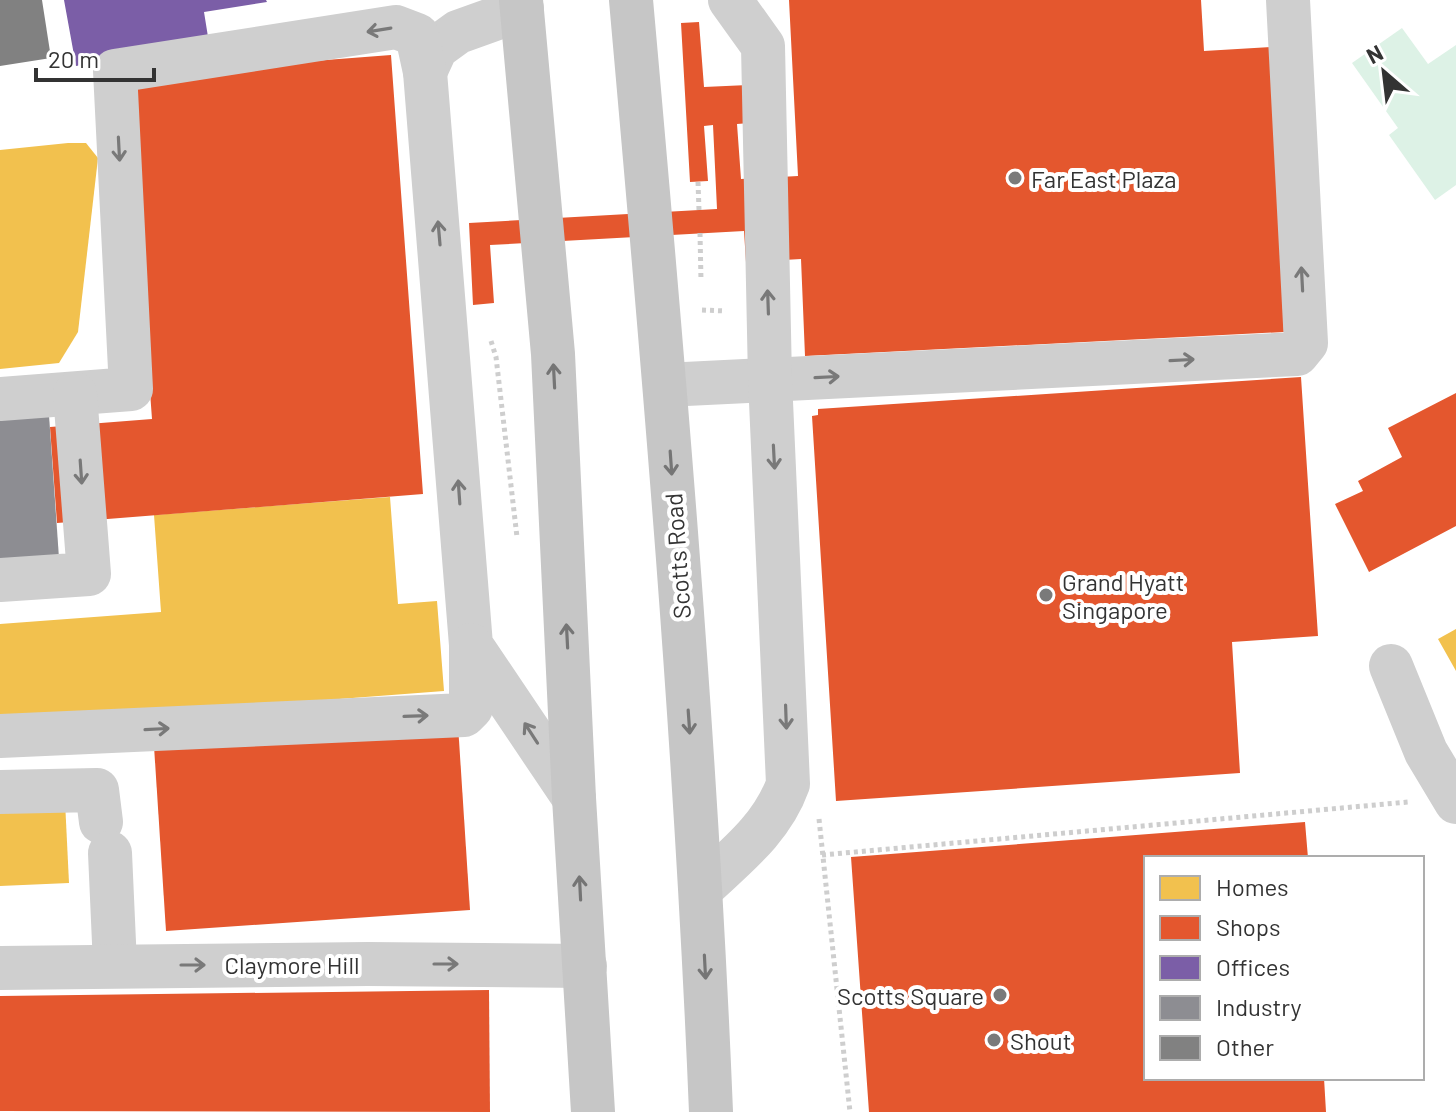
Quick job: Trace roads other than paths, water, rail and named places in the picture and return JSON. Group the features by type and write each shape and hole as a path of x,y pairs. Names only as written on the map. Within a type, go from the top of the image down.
{"main road":[{"name":"Scotts Road","path":"631,0 665,385 701,889 711,1112"},
{"path":"522,4 553,354 574,798 593,1112"}],"street":[{"path":"701,889 762,831 780,806 788,784 770,379 763,46 730,0"},
{"path":"665,385 1297,354 1306,343 1288,0"},
{"path":"425,72 436,48 458,32 522,4"},
{"path":"0,399 131,389 115,71 396,27 417,35 425,72 471,645 471,708 464,715 0,736"},
{"path":"0,580 89,574 75,394"},
{"path":"471,645 574,798"},
{"path":"1391,666 1426,752 1449,791"},
{"path":"0,792 97,790 106,838 115,965"},
{"name":"Claymore Hill","path":"0,968 115,965 585,966"}],"place":[{"name":"Far East Plaza","path":"1015,178"},
{"name":"Grand Hyatt Singapore","path":"1046,595"},
{"name":"Scotts Square","path":"1000,995"},
{"name":"Shout","path":"994,1040"}]}
